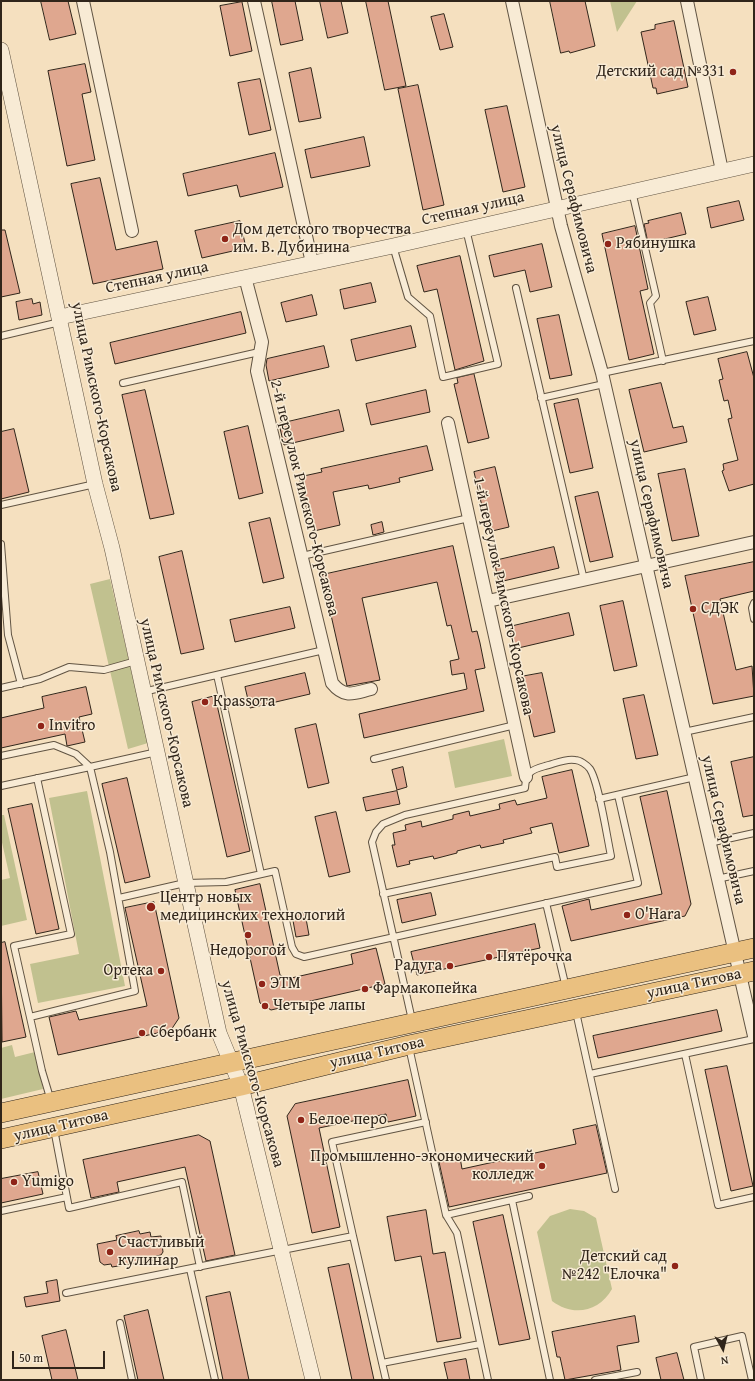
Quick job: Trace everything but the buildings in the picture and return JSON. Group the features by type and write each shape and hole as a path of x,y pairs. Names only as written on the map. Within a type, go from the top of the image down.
{"main road":[{"name":"улица Титова","path":"1,1113 231,1064 754,948"},
{"name":"улица Титова","path":"1,1139 240,1086 409,1045 747,972"}],"street":[{"path":"83,1 132,231"},
{"path":"254,1 312,264"},
{"name":"улица Серафимовича","path":"512,1 557,208 603,378 647,565 717,879 735,952 747,972 754,1036"},
{"path":"687,1 722,172"},
{"name":"улица Римского-Корсакова","path":"1,50 95,484 112,548 219,1032 240,1086 313,1380"},
{"name":"Степная улица","path":"60,319 312,264 754,164"},
{"name":"2-й переулок Римского-Корсакова","path":"245,278 262,342 259,352 257,371 332,683 343,693 350,694 371,689"},
{"name":"1-й переулок Римского-Корсакова","path":"448,423 526,776"},
{"path":"488,602 754,542"}],"lane":[{"path":"632,191 656,296 650,303 663,361"},
{"path":"392,246 408,297 430,316 443,377 457,374 498,364 466,229"},
{"path":"516,288 584,580"},
{"path":"1,336 60,319"},
{"path":"541,398 663,361 754,341"},
{"path":"123,383 259,352"},
{"path":"1,505 95,484"},
{"path":"302,556 469,518"},
{"path":"1,544 8,635 21,684"},
{"path":"754,603 752,608 754,618"},
{"path":"143,692 324,650"},
{"path":"1,688 40,679 69,667 104,670 136,661"},
{"path":"217,675 261,874"},
{"path":"684,732 754,717"},
{"path":"374,759 515,725"},
{"path":"1,756 54,744 76,754 90,767 119,898 135,991 30,1016"},
{"path":"1,786 157,752"},
{"path":"383,894 555,857 557,867 611,856 599,799 590,769 582,762 574,760 541,767 531,771 526,776 526,788 405,815 383,824 376,832 372,842 383,894 413,1023"},
{"path":"599,799 694,777"},
{"path":"37,778 72,934 14,946 42,1070 52,1102"},
{"path":"119,898 185,883 226,882 275,871 292,947 296,954 304,957 638,883 618,795"},
{"path":"709,843 754,833"},
{"path":"717,879 754,871"},
{"path":"546,903 567,989"},
{"path":"576,1010 615,1189"},
{"path":"590,1074 754,1039"},
{"path":"409,1045 446,1215 458,1233 488,1380"},
{"path":"685,1054 718,1205 754,1197"},
{"path":"386,1380 332,1142 426,1122"},
{"path":"54,1127 69,1208 182,1182 200,1267"},
{"path":"446,1215 529,1196"},
{"path":"1,1211 67,1197"},
{"path":"512,1200 550,1380"},
{"path":"66,1293 200,1267 281,1249 354,1236"},
{"path":"190,1269 215,1380"},
{"path":"120,1323 132,1380"},
{"path":"701,1380 694,1346 742,1336 752,1380"},
{"path":"382,1363 480,1344"},
{"path":"595,1380 637,1372"}],"green space":[{"path":"610,1 637,1 617,32"},
{"path":"110,579 148,743 128,749 90,584"},
{"path":"504,739 512,776 455,788 448,752"},
{"path":"87,791 125,986 38,1003 30,964 79,954 49,798"},
{"path":"1,815 4,815 27,920 1,926 1,880 10,878 1,838"},
{"path":"12,1045 15,1057 35,1052 43,1089 1,1099 1,1048"},
{"path":"570,1209 584,1211 596,1218 612,1289 607,1297 600,1303 585,1310 568,1309 552,1301 537,1232 550,1216"}],"place":[{"name":"Детский сад №331","path":"733,72"},
{"name":"Дом детского творчества им. В. Дубинина","path":"225,239"},
{"name":"Рябинушка","path":"608,244"},
{"name":"СДЭК","path":"693,609"},
{"name":"Краssота","path":"205,702"},
{"name":"Invitro","path":"41,726"},
{"name":"Центр новых медицинских технологий","path":"151,907"},
{"name":"O'Hara","path":"627,915"},
{"name":"Недорогой","path":"248,935"},
{"name":"Пятёрочка","path":"489,957"},
{"name":"Радуга","path":"450,966"},
{"name":"Ортека","path":"161,971"},
{"name":"ЭТМ","path":"262,984"},
{"name":"Фармакопейка","path":"365,989"},
{"name":"Четыре лапы","path":"265,1006"},
{"name":"Сбербанк","path":"142,1033"},
{"name":"Белое перо","path":"301,1120"},
{"name":"Промышленно-экономический колледж","path":"542,1166"},
{"name":"Yumigo","path":"14,1182"},
{"name":"Счастливый кулинар","path":"110,1252"},
{"name":"Детский сад №242 \"Елочка\"","path":"675,1266"}]}
